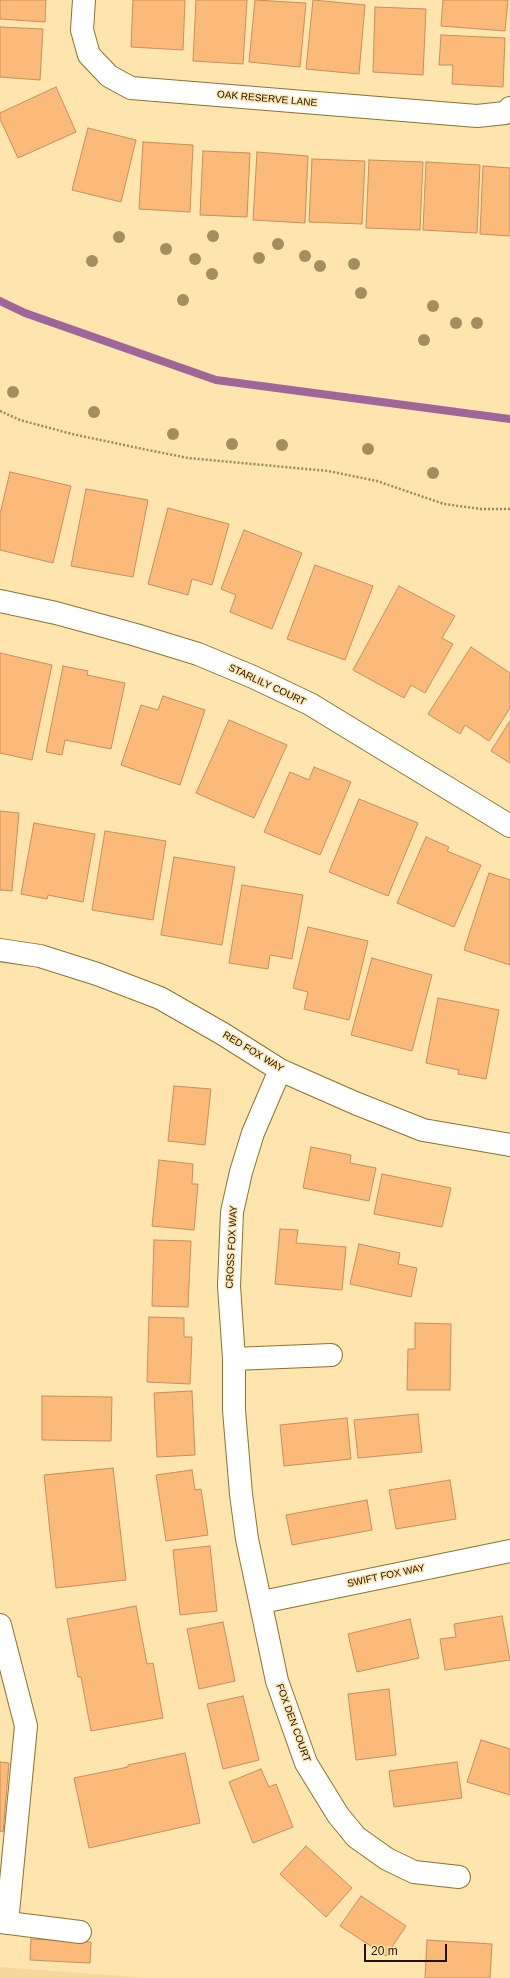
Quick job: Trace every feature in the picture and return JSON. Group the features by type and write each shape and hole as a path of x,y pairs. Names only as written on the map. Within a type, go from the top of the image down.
{"street":[{"name":"OAK RESERVE LANE","path":"84,0 82,30 89,55 109,76 131,88 477,116 505,113 510,108"},
{"name":"STARLILY COURT","path":"0,601 56,613 136,635 198,654 253,677 310,704 510,826"},
{"name":"RED FOX WAY","path":"0,950 40,956 97,974 160,998 223,1034 280,1070 355,1103 423,1130 510,1145"},
{"name":"CROSS FOX WAY","path":"262,1602 247,1539 241,1494 234,1410 234,1359 229,1286 232,1212 241,1172 253,1132 280,1070"},
{"path":"234,1359 331,1355"},
{"name":"SWIFT FOX WAY","path":"262,1602 510,1551"},
{"name":"FOX DEN COURT","path":"262,1602 277,1681 306,1763 338,1815 356,1837 387,1859 414,1872 459,1877"},
{"path":"0,1625 26,1726 4,1923 80,1932"}],"path":[{"path":"0,411 20,420 72,434 143,450 188,458 328,471 377,481 444,504 481,509 510,509"}],"shaded area":[{"path":"0,1967 149,1978 0,1978"}],"building":[{"path":"0,0 46,0 45,22 0,19"},
{"path":"133,0 185,0 183,50 131,47"},
{"path":"196,0 247,0 243,64 193,61"},
{"path":"255,0 306,3 300,67 249,62"},
{"path":"313,0 365,5 359,74 306,69"},
{"path":"443,0 508,0 505,31 441,26"},
{"path":"375,7 426,9 423,75 373,72"},
{"path":"0,27 43,29 40,80 0,77"},
{"path":"441,35 505,38 503,87 452,84 453,65 439,65"},
{"path":"56,87 76,132 18,158 0,119 0,113"},
{"path":"88,128 136,140 121,202 72,190"},
{"path":"143,142 193,145 190,212 139,209"},
{"path":"203,151 250,153 247,217 200,215"},
{"path":"257,152 308,156 305,223 253,220"},
{"path":"312,159 365,161 362,224 309,222"},
{"path":"369,160 423,162 420,230 366,228"},
{"path":"426,162 480,165 477,233 423,230"},
{"path":"483,166 510,168 510,236 480,234"},
{"path":"10,472 71,486 53,563 0,550 0,514"},
{"path":"86,489 148,500 133,577 71,566"},
{"path":"168,508 229,524 212,585 192,579 188,595 148,584"},
{"path":"244,530 302,553 272,629 230,612 236,595 221,589"},
{"path":"315,565 373,586 345,660 287,639"},
{"path":"399,586 455,616 442,638 453,644 425,693 411,685 404,698 353,670"},
{"path":"471,647 510,673 510,708 489,741 465,725 460,734 428,714"},
{"path":"0,653 52,665 32,760 0,753"},
{"path":"63,666 88,671 87,675 125,683 111,749 65,740 62,755 46,752"},
{"path":"163,696 205,710 180,785 121,765 141,705 158,710"},
{"path":"229,720 287,745 254,818 196,793"},
{"path":"510,721 510,763 491,751"},
{"path":"314,767 351,782 320,855 264,832 290,772 309,780"},
{"path":"359,799 418,823 388,896 329,872"},
{"path":"0,811 19,813 12,891 0,890"},
{"path":"34,823 95,834 83,902 48,895 47,899 21,894"},
{"path":"105,831 166,841 153,920 92,910"},
{"path":"426,837 449,847 447,851 481,865 454,927 397,903"},
{"path":"174,857 235,867 222,945 161,935"},
{"path":"489,873 510,880 510,965 464,950"},
{"path":"242,885 303,895 292,959 270,955 268,969 229,963"},
{"path":"308,927 368,941 349,1020 304,1009 308,992 293,988"},
{"path":"372,958 432,975 412,1051 351,1035"},
{"path":"438,998 499,1010 486,1079 458,1074 459,1070 426,1063"},
{"path":"174,1086 211,1089 205,1145 168,1141"},
{"path":"311,1147 351,1155 350,1163 376,1168 369,1201 303,1188"},
{"path":"159,1160 193,1164 192,1184 198,1184 194,1230 152,1226"},
{"path":"382,1174 451,1188 442,1227 374,1214"},
{"path":"280,1229 298,1230 296,1243 346,1247 342,1290 275,1284"},
{"path":"154,1240 191,1241 188,1307 152,1306"},
{"path":"359,1244 400,1253 398,1264 417,1268 411,1297 350,1284"},
{"path":"149,1317 184,1318 184,1337 192,1337 190,1384 147,1382"},
{"path":"415,1323 451,1324 450,1390 407,1390 408,1349 415,1349"},
{"path":"192,1391 195,1455 157,1457 154,1393"},
{"path":"42,1396 112,1397 111,1441 42,1440"},
{"path":"418,1414 422,1452 358,1458 354,1420"},
{"path":"347,1418 351,1459 284,1466 280,1425"},
{"path":"113,1468 126,1580 56,1588 44,1475"},
{"path":"192,1470 195,1490 201,1489 208,1535 166,1541 156,1475"},
{"path":"450,1480 456,1519 396,1529 389,1490"},
{"path":"367,1500 372,1530 292,1545 286,1515"},
{"path":"210,1546 217,1611 180,1615 173,1550"},
{"path":"136,1606 147,1664 153,1663 163,1718 91,1731 81,1677 78,1677 67,1619"},
{"path":"502,1616 510,1660 445,1670 440,1639 456,1637 454,1624"},
{"path":"410,1619 419,1658 357,1672 348,1634"},
{"path":"223,1622 235,1681 199,1689 187,1629"},
{"path":"389,1689 396,1755 356,1760 348,1694"},
{"path":"243,1696 259,1760 223,1769 207,1704"},
{"path":"481,1740 510,1749 510,1795 467,1782"},
{"path":"185,1753 200,1823 89,1848 74,1778"},
{"path":"0,1762 9,1763 3,1832 0,1831"},
{"path":"457,1762 462,1798 394,1807 389,1771"},
{"path":"261,1769 269,1787 276,1784 293,1827 253,1843 229,1782"},
{"path":"306,1846 352,1888 326,1917 280,1874"},
{"path":"361,1896 406,1926 386,1956 340,1926"},
{"path":"31,1939 91,1942 90,1963 30,1960"},
{"path":"427,1940 492,1944 490,1978 425,1978"}],"waterway":[{"path":"0,301 25,313 216,380 510,419"}]}
